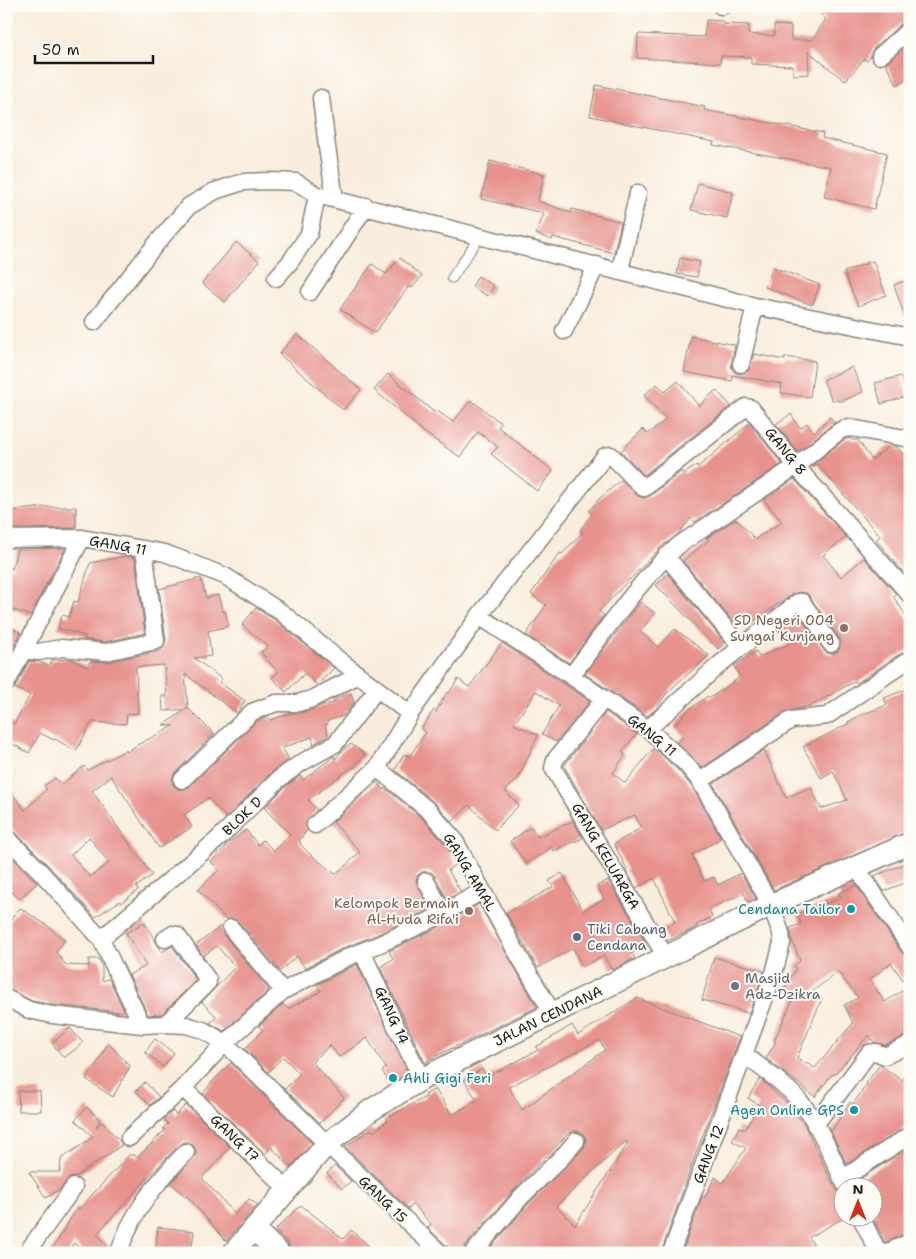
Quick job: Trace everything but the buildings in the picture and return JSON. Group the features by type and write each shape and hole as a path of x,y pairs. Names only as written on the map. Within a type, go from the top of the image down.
{"street":[{"path":"880,56 910,29"},
{"path":"321,98 326,147 335,200"},
{"path":"94,322 189,206 206,196 243,182 269,181 296,182 317,195 335,200 366,206 597,266 620,270 755,306 910,337"},
{"path":"620,270 638,193"},
{"path":"276,278 290,262 309,234 317,195"},
{"path":"310,292 366,206"},
{"path":"564,332 597,266"},
{"path":"741,364 755,306"},
{"name":"GANG 8","path":"479,616 605,456 611,455 641,486 646,487 746,406 751,408 796,466 910,595"},
{"path":"572,676 626,604 666,556 693,535 796,466 843,429 850,428 910,440"},
{"path":"9,674 25,650 82,538"},
{"name":"GANG 11","path":"6,539 82,538 165,553 225,576 281,612 359,676 410,714"},
{"path":"25,650 38,652 62,648 106,652 156,641 144,549"},
{"path":"666,556 741,647"},
{"path":"648,729 741,647 800,601 831,644"},
{"path":"315,825 377,768 410,714 479,616"},
{"name":"GANG 11","path":"479,616 572,676 648,729 685,764 700,781 771,905"},
{"path":"700,781 791,720 827,716 910,659"},
{"path":"182,780 252,712 276,703 298,703 359,676"},
{"name":"BLOK D","path":"101,940 218,838 279,779 335,744 377,689"},
{"name":"GANG KELUARGA","path":"604,699 558,756 553,768 666,957"},
{"name":"GANG AMAL","path":"377,768 430,811 454,839 553,1014"},
{"path":"6,837 39,870 101,940 142,1025"},
{"name":"JALAN CENDANA","path":"239,1250 254,1229 326,1144 371,1110 422,1079 771,905 910,843"},
{"path":"856,867 910,947"},
{"path":"426,881 443,913"},
{"path":"129,1138 183,1088 225,1043 283,991 362,951 430,921 482,891"},
{"name":"GANG 12","path":"671,1253 774,973 782,943 781,933 771,905"},
{"path":"231,928 283,991"},
{"path":"165,939 173,934 178,935 208,980 166,1024"},
{"name":"GANG 14","path":"362,951 422,1079"},
{"name":"GANG 15","path":"6,998 30,1010 52,1015 142,1025 186,1025 203,1030 225,1043 326,1144 440,1253"},
{"path":"815,1125 869,1053 874,1051 883,1056 888,1056 910,1044"},
{"path":"745,1055 790,1091 804,1106 840,1176"},
{"name":"GANG 17","path":"183,1088 287,1189"},
{"path":"854,1176 910,1135"},
{"path":"473,1253 522,1196 576,1141"},
{"path":"119,1253 138,1210 163,1176 186,1152"},
{"path":"29,1253 30,1248 74,1187"},
{"path":"865,1226 879,1253"},
{"path":"254,1229 279,1253"},
{"path":"886,1253 910,1242"}],"lane":[{"path":"452,278 480,236"}],"place":[{"name":"SD Negeri 004 Sungai Kunjang","path":"844,628"},
{"name":"Cendana Tailor","path":"851,909"},
{"name":"Kelompok Bermain Al-Huda Rifa'i","path":"469,911"},
{"name":"Tiki Cabang Cendana","path":"577,937"},
{"name":"Masjid Adz-Dzikra","path":"735,986"},
{"name":"Ahli Gigi Feri","path":"393,1078"},
{"name":"Agen Online GPS","path":"854,1110"}]}
